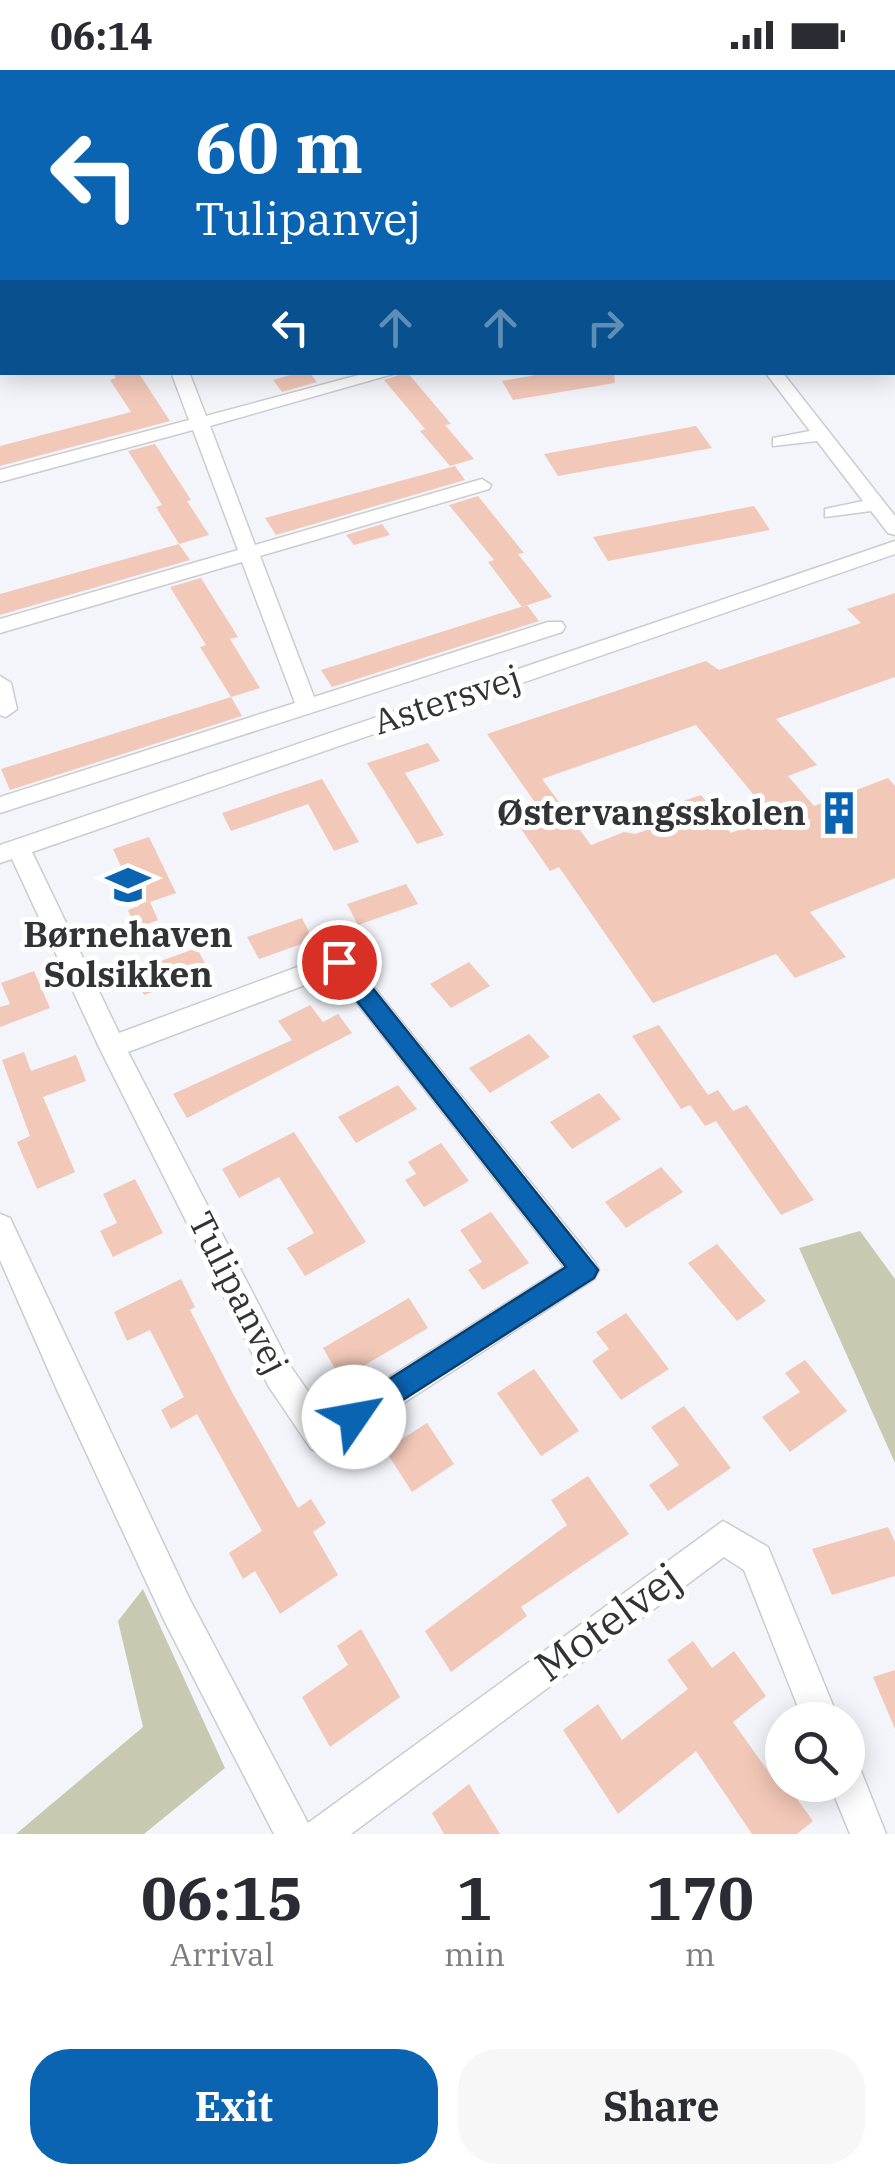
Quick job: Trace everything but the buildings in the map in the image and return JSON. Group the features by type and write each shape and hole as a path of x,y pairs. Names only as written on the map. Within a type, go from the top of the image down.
{"street":[{"path":"181,375 307,707"},
{"path":"0,476 380,375"},
{"path":"775,375 895,529"},
{"path":"778,442 821,435"},
{"path":"0,626 482,485"},
{"path":"832,513 876,504"},
{"name":"Astersvej","path":"9,850 895,548"},
{"path":"2,805 555,627"},
{"path":"0,683 6,709"},
{"name":"Tulipanvej","path":"9,850 280,1377 322,1438 584,1270 339,962 112,1047"},
{"path":"0,1227 95,1442 232,1724 294,1834"},
{"name":"Motelvej","path":"321,1834 724,1537 756,1559 814,1702"},
{"path":"855,1802 868,1834"}],"green space":[{"path":"860,1231 895,1279 895,1463 799,1248"},
{"path":"143,1589 225,1768 144,1834 16,1834 143,1727 118,1621"}],"place":[{"name":"Østervangsskolen","path":"839,813"},
{"name":"Børnehaven Solsikken","path":"128,885"}],"route":[{"path":"339,962 584,1270 354,1417"}]}
